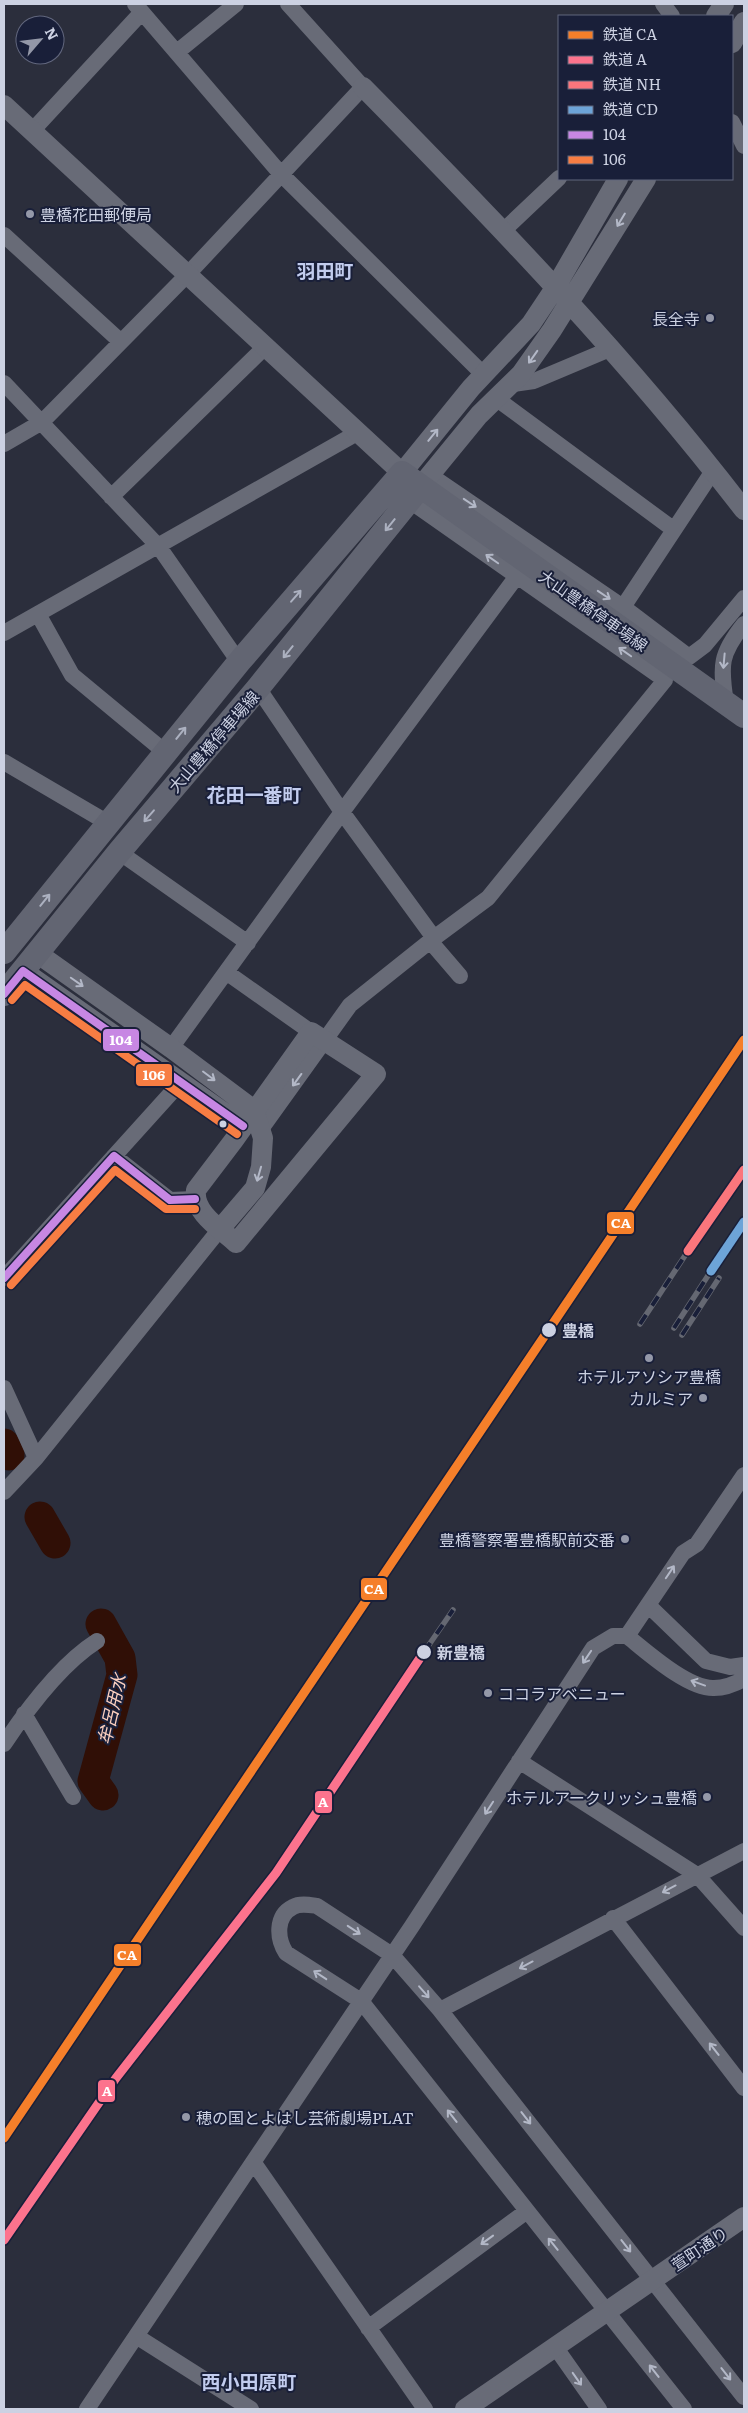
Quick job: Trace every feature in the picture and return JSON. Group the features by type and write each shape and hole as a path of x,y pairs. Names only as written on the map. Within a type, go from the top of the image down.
{"main road":[{"name":"大山豊橋停車場線","path":"7,941 108,823 239,662 402,473 420,488 735,709"},
{"name":"大山豊橋停車場線","path":"4,994 21,962 119,852 258,688 420,488"},
{"path":"7,941 21,962"}],"street":[{"path":"177,52 236,4"},
{"path":"288,4 363,87 562,295 713,471 738,491 744,510"},
{"path":"663,4 671,15"},
{"path":"717,15 724,4"},
{"path":"32,131 139,8 280,173 484,375"},
{"path":"733,41 744,22"},
{"path":"4,444 42,422 188,274 280,173 363,87"},
{"path":"4,105 402,473 484,375 531,324 562,295 645,180"},
{"path":"736,121 744,146"},
{"path":"502,232 558,179"},
{"path":"420,488 479,415 512,384 562,295 618,180"},
{"path":"4,235 120,341"},
{"path":"111,497 265,347"},
{"path":"512,384 534,381 610,349"},
{"path":"4,383 159,547 239,662"},
{"path":"497,399 673,529"},
{"path":"4,633 159,547 357,433"},
{"path":"622,607 713,471"},
{"path":"226,972 318,1036 376,1074 236,1242 198,1209 195,1199 196,1190 318,1036 350,1005 432,939 488,898 665,680 517,576 420,488"},
{"path":"420,488 622,607 689,656 705,645 744,598"},
{"path":"171,1048 342,812 517,576"},
{"path":"38,614 72,676 165,752"},
{"path":"735,709 723,686 725,650 744,624"},
{"path":"258,688 342,812 460,976"},
{"path":"4,762 108,823"},
{"path":"119,852 248,943"},
{"path":"4,1492 36,1458 220,1228 255,1188 264,1150 248,1126 171,1048 21,962"},
{"path":"21,962 182,1082 248,1126 251,1140 264,1150"},
{"path":"4,1278 182,1082"},
{"path":"114,1156 170,1200 195,1199"},
{"path":"4,1388 36,1458"},
{"path":"627,1636 683,1553 697,1544 744,1474"},
{"path":"648,1605 706,1661 730,1667 744,1665"},
{"path":"87,2409 254,2163 594,1648 613,1636 627,1636 680,1677 712,1688 733,1685 744,1679"},
{"path":"4,1744 24,1714 76,1658 97,1641"},
{"path":"24,1714 73,1797"},
{"path":"519,1761 697,1874 744,1928"},
{"path":"440,2010 744,1851"},
{"path":"684,2409 360,2001 286,1953 278,1941 278,1929 283,1917 292,1907 304,1904 317,1906 392,1955 440,2010 744,2397"},
{"path":"613,1918 744,2088"},
{"path":"254,2163 425,2409"},
{"path":"368,2328 527,2211"},
{"name":"萱町通り","path":"465,2409 744,2217"},
{"path":"136,2336 251,2409"},
{"path":"556,2348 599,2409"}],"waterway":[{"name":"牟呂用水","path":"4,1444 9,1455"},
{"name":"牟呂用水","path":"40,1517 55,1543"},
{"name":"牟呂用水","path":"101,1624 120,1658 122,1675 93,1781 103,1795"}],"railway":[{"path":"640,1324 688,1251"},
{"path":"674,1328 711,1271"},
{"path":"682,1335 719,1278"},
{"path":"424,1652 453,1610"}],"rail line":[{"name":"CA","path":"4,2138 744,1040"},
{"name":"NH","path":"688,1251 744,1170"},
{"name":"CD","path":"711,1271 744,1222"},
{"name":"A","path":"4,2240 116,2078 276,1873 424,1652"}],"transit line":[{"name":"104","path":"4,994 23,971 243,1126"},
{"name":"106","path":"12,1000 25,985 237,1134"},
{"name":"104","path":"4,1278 114,1156 170,1200 195,1199"},
{"name":"106","path":"11,1285 115,1170 166,1209 195,1209"}],"place":[{"name":"豊橋花田郵便局","path":"30,214"},
{"name":"長全寺","path":"710,318"},
{"name":"豊橋","path":"549,1330"},
{"name":"ホテルアソシア豊橋","path":"649,1358"},
{"name":"カルミア","path":"703,1398"},
{"name":"豊橋警察署豊橋駅前交番","path":"625,1539"},
{"name":"新豊橋","path":"424,1652"},
{"name":"ココラアベニュー","path":"488,1693"},
{"name":"ホテルアークリッシュ豊橋","path":"707,1797"},
{"name":"穂の国とよはし芸術劇場PLAT","path":"186,2117"}],"district":[{"name":"羽田町","path":"325,270"},
{"name":"花田一番町","path":"254,794"},
{"name":"西小田原町","path":"249,2381"}]}
